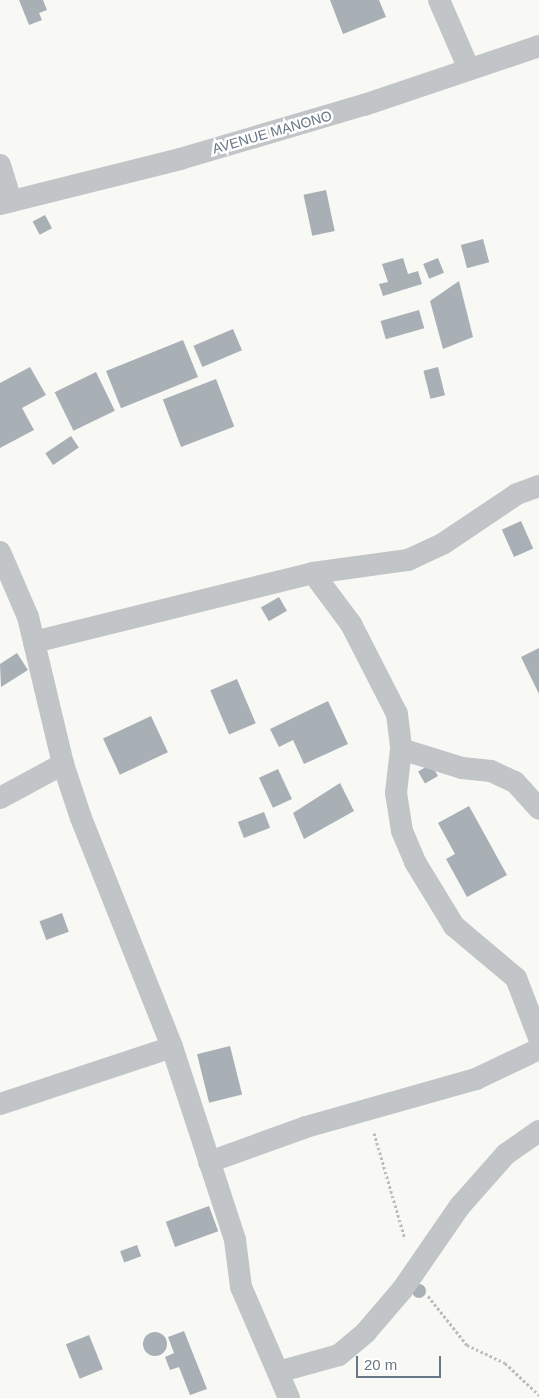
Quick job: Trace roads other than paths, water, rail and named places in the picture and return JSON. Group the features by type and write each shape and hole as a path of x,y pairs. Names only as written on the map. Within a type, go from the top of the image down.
{"street":[{"path":"438,0 469,69"},
{"name":"AVENUE MANONO","path":"6,203 180,159 364,105 539,46"},
{"path":"0,165 6,203"},
{"path":"34,642 313,573 408,560 444,543 517,494 539,486"},
{"path":"2,564 34,642 63,764 172,1047 235,1240 242,1287 289,1398"},
{"path":"313,573 351,624 397,714 401,749 396,793 402,831 415,862 454,926 516,978 539,1038"},
{"path":"401,749 446,764 491,771 515,782 539,810"},
{"path":"0,798 63,764"},
{"path":"0,1104 172,1047"},
{"path":"209,1162 306,1127 476,1079 539,1049"},
{"path":"278,1372 340,1354 366,1332 402,1290 460,1206 506,1154 539,1131"}]}
